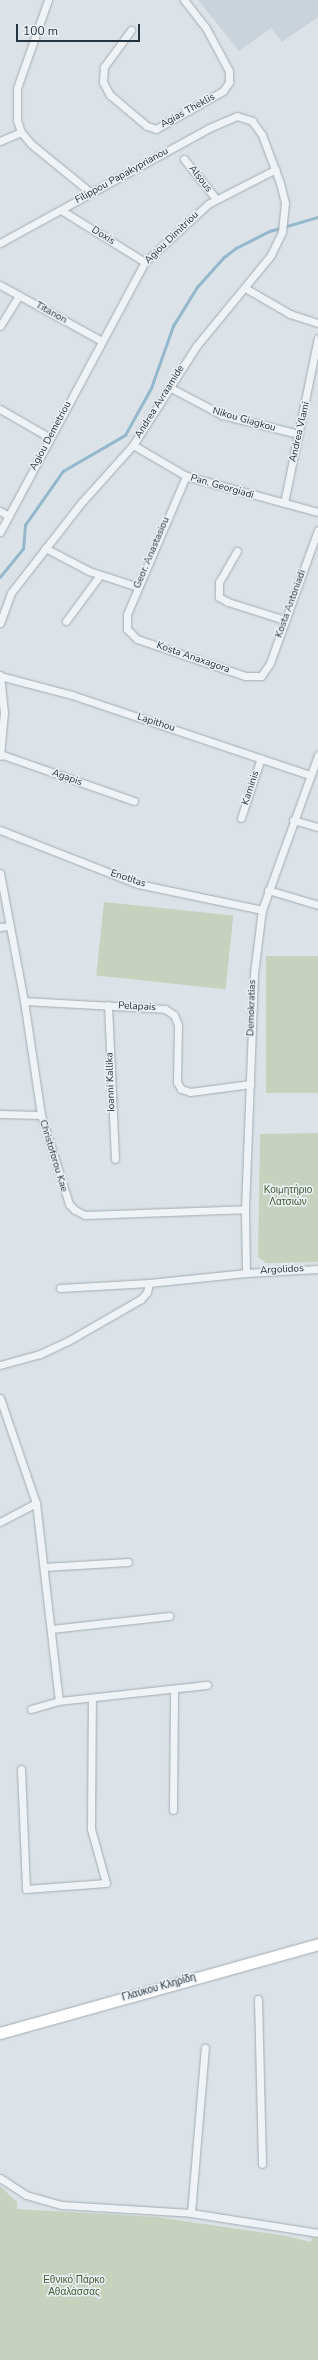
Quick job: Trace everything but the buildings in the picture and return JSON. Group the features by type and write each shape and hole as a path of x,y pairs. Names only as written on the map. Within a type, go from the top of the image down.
{"main road":[{"name":"Γλαύκου Κληρίδη","path":"0,2033 318,1944"}],"street":[{"path":"48,0 17,88 15,111 21,132 34,147 90,192"},
{"name":"Agias Theklis","path":"131,30 104,67 103,82 110,95 147,126 156,129 223,91 229,82 229,71 201,19 184,0"},
{"name":"Filippou Papakyprianou","path":"0,243 61,210 90,192 226,119 246,117 252,120 262,135 276,170"},
{"path":"0,141 21,132"},
{"name":"Alsous","path":"184,159 216,199"},
{"name":"Agiou Dimitriou","path":"102,341 145,262 189,220 216,199 276,170"},
{"name":"Andrea Avraamide","path":"0,622 11,593 81,503 133,445 171,388 197,345 271,255 282,232 285,220 284,196 276,170"},
{"name":"Doxis","path":"61,210 145,262"},
{"name":"Titanon","path":"0,285 102,341"},
{"path":"245,288 290,314 318,323"},
{"path":"0,326 19,295"},
{"name":"Andrea Vlami","path":"284,503 318,338"},
{"name":"Agiou Demetriou","path":"0,532 102,341"},
{"name":"Nikou Giagkou","path":"171,388 222,415 299,434"},
{"path":"0,409 50,438"},
{"name":"Pan. Georgiadi","path":"133,445 186,476 318,512"},
{"name":"Geor. Anastasiou","path":"128,631 126,617 186,476"},
{"path":"0,511 9,516"},
{"name":"Kosta Antoniadi","path":"261,676 270,663 318,530"},
{"path":"45,548 100,575 138,587"},
{"path":"237,551 218,582 219,597 224,601 285,620"},
{"path":"66,621 100,575"},
{"name":"Kosta Anaxagora","path":"128,631 137,639 245,676 261,676"},
{"path":"0,676 4,712 0,755"},
{"name":"Lapithou","path":"0,676 72,695 310,775"},
{"name":"Agapis","path":"0,755 134,801"},
{"name":"Demokratias","path":"246,1272 245,1209 254,973 262,910 318,755"},
{"name":"Kaminis","path":"241,818 262,758"},
{"path":"294,820 318,827"},
{"name":"Enotitas","path":"0,830 138,884 262,910"},
{"path":"0,873 24,1002"},
{"path":"268,890 318,905"},
{"path":"0,927 9,926"},
{"name":"Pelapais","path":"24,1002 160,1008 174,1015 178,1025 177,1082 181,1089 190,1092 250,1084"},
{"name":"Christoforou Kae","path":"24,1002 41,1116 66,1198 79,1213 93,1215 245,1209"},
{"name":"Ioanni Kallika","path":"108,1005 115,1159"},
{"path":"0,1114 41,1116"},
{"name":"Argolidos","path":"60,1288 149,1283 246,1272 318,1269"},
{"path":"0,1365 57,1347 141,1299 147,1292 149,1283"},
{"path":"0,1398 36,1503 59,1701"},
{"path":"0,1522 36,1503"},
{"path":"44,1567 128,1562"},
{"path":"51,1629 169,1616"},
{"path":"31,1708 59,1701 207,1685"},
{"path":"173,1810 174,1689"},
{"path":"20,1769 26,1889 106,1883 91,1829 92,1698"},
{"path":"258,1999 262,2164"},
{"path":"191,2213 206,2048"},
{"path":"0,2178 26,2195 62,2205 191,2213 318,2234"}],"shaded area":[{"path":"198,0 318,0 318,17 282,42 271,28 239,51"}],"green space":[{"path":"104,902 233,916 226,989 96,976"},
{"path":"266,956 318,956 318,1093 266,1093"},
{"name":"Κοιμητήριο Λατσιών","path":"318,1133 318,1262 266,1263 258,1257 260,1134"},
{"name":"Εθνικό Πάρκο Αθαλάσσας","path":"0,2186 17,2202 17,2209 156,2217 287,2236 311,2242 312,2238 318,2237 318,2360 0,2360"}],"waterway":[{"path":"0,577 23,549 25,525 63,471 125,435 151,388 173,326 197,287 224,257 236,248 270,231 318,217"}]}
